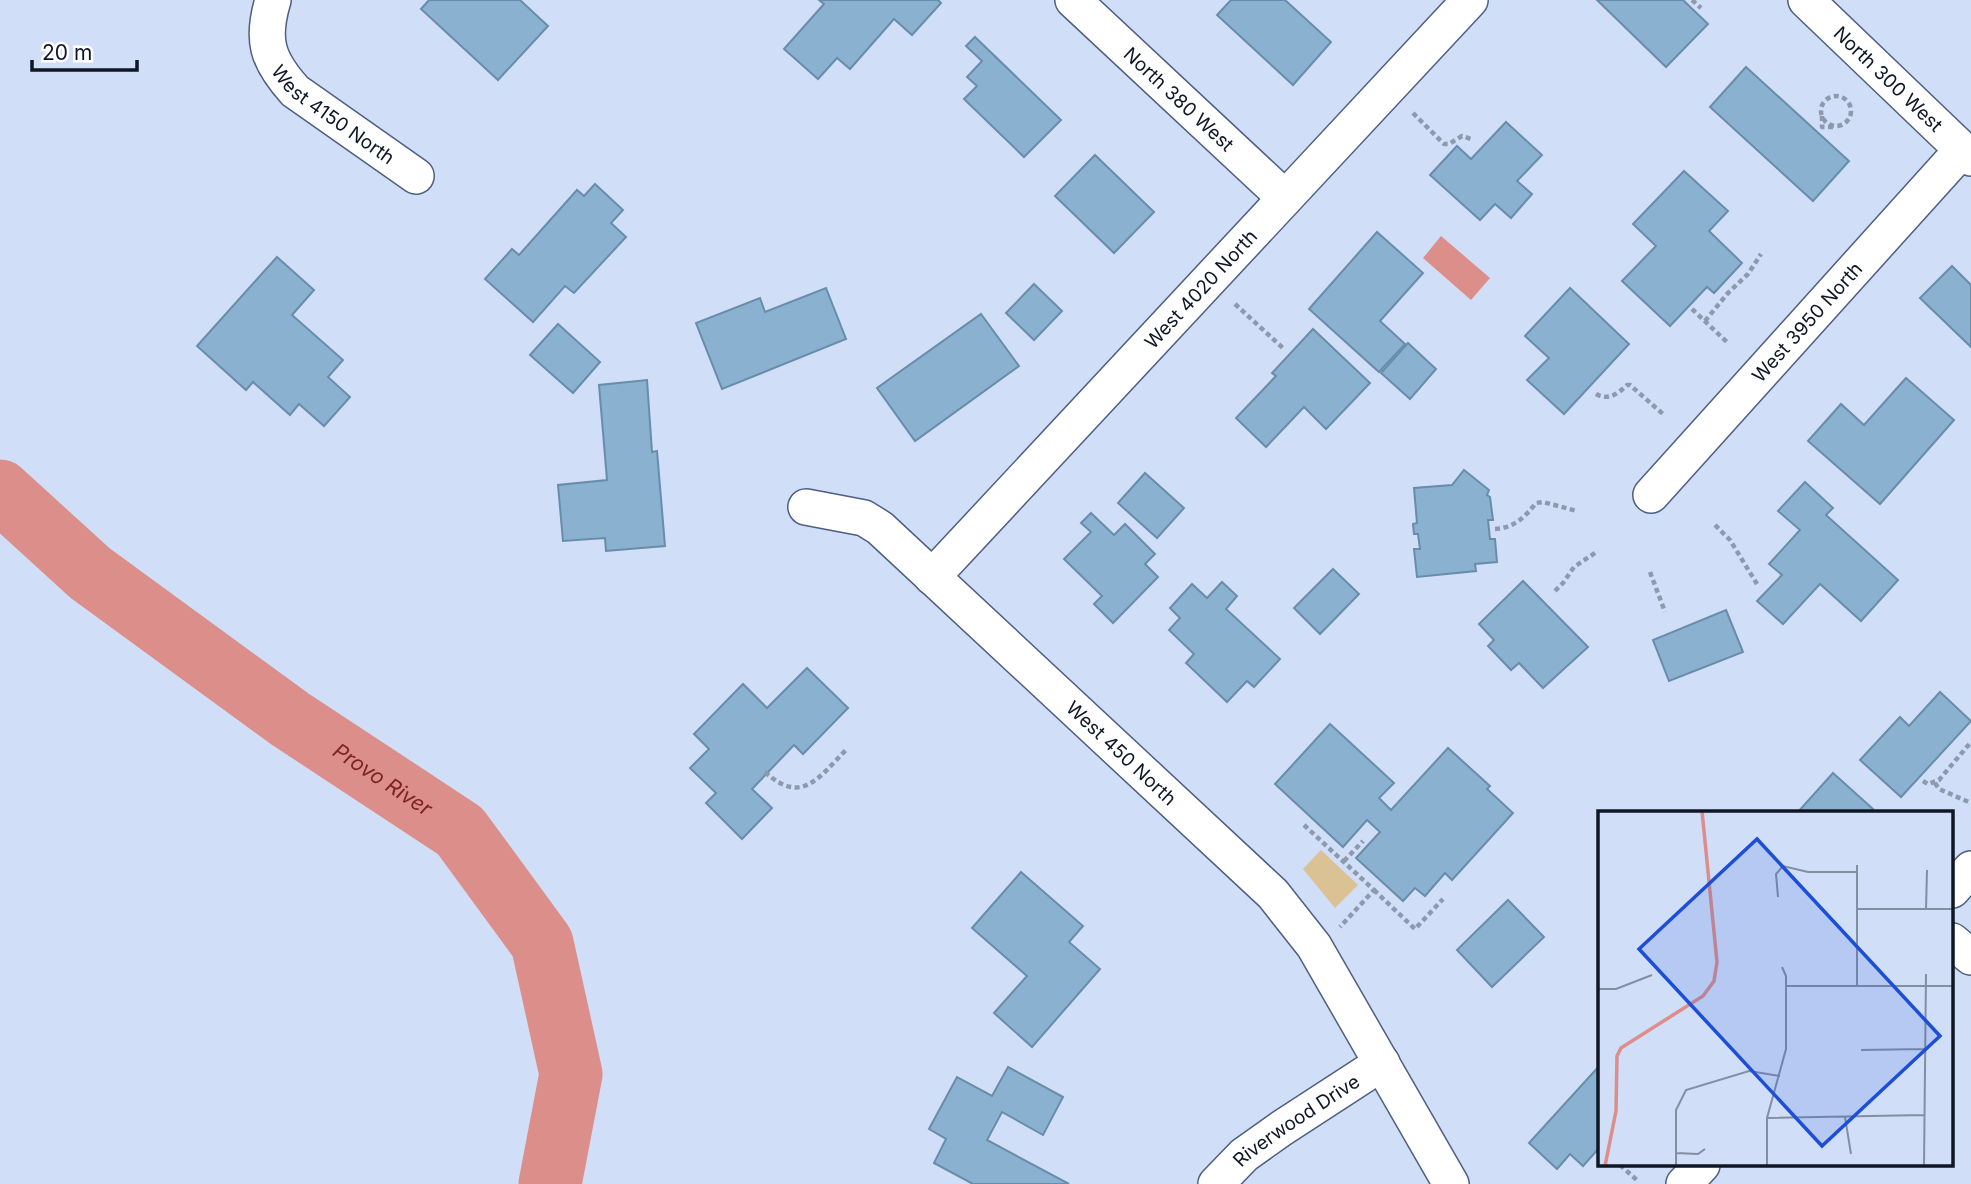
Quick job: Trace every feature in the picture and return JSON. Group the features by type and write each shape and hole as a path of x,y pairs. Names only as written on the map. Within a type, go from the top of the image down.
{"street":[{"name":"West 4150 North","path":"273,0 267,20 267,36 269,51 279,73 295,91 416,176"},
{"name":"North 380 West","path":"1073,0 1284,198"},
{"name":"West 4020 North","path":"932,577 1470,0"},
{"name":"North 300 West","path":"1806,0 1967,154"},
{"name":"West 3950 North","path":"1651,495 1967,154"},
{"name":"West 450 North","path":"806,507 864,518 880,528 1273,894 1314,946 1451,1184"},
{"path":"1954,889 1971,869"},
{"path":"1954,943 1971,957"},
{"name":"Riverwood Drive","path":"1216,1184 1244,1155 1382,1063"},
{"path":"1684,1184 1701,1166"}],"path":[{"path":"1692,0 1701,8"},
{"path":"1847,100 1853,95"},
{"path":"1839,96 1847,100 1852,109 1847,122 1837,126 1828,124 1822,115 1823,105 1830,98 1839,96"},
{"path":"1413,113 1444,144 1462,136 1471,139"},
{"path":"1705,321 1748,274 1761,254"},
{"path":"1235,304 1284,349"},
{"path":"1692,309 1729,344"},
{"path":"1596,394 1608,397 1630,385 1663,414"},
{"path":"1495,529 1511,526 1522,520 1536,503 1543,502 1577,511"},
{"path":"1715,525 1730,540 1757,584"},
{"path":"1555,591 1574,567 1598,551"},
{"path":"1650,572 1665,612"},
{"path":"1923,781 1928,784 1935,783 1971,742"},
{"path":"765,772 782,785 798,788 811,784 846,750"},
{"path":"1935,783 1940,789 1971,803"},
{"path":"1304,825 1415,929 1443,899"},
{"path":"1344,862 1363,841"},
{"path":"1339,927 1374,890"},
{"path":"1621,1166 1638,1181"}],"shaded area":[{"path":"1441,236 1490,278 1471,300 1423,258"},
{"path":"1321,850 1358,885 1335,908 1303,869"}],"building":[{"path":"429,0 520,0 548,26 498,80 421,9"},
{"path":"819,0 938,0 941,3 912,35 894,19 850,69 837,58 818,79 784,49 824,4"},
{"path":"1231,0 1285,0 1331,42 1293,85 1217,15"},
{"path":"1597,0 1683,0 1708,24 1666,67"},
{"path":"975,37 1061,120 1024,157 964,99 977,86 967,77 982,61 966,46"},
{"path":"1746,67 1849,161 1813,201 1710,107"},
{"path":"1506,122 1542,155 1517,181 1532,194 1511,218 1495,204 1480,220 1430,175 1457,146 1471,159"},
{"path":"1095,155 1154,212 1114,253 1055,196"},
{"path":"1684,171 1728,211 1709,231 1742,263 1714,293 1707,287 1670,326 1622,281 1656,246 1633,224"},
{"path":"595,184 623,210 611,223 626,237 574,293 565,286 533,322 485,279 512,249 519,255 577,190 584,196"},
{"path":"1377,232 1423,273 1380,321 1405,344 1379,372 1309,309"},
{"path":"277,257 314,290 292,315 343,360 328,377 350,397 324,426 299,404 290,415 253,382 246,390 197,346"},
{"path":"1952,266 1971,285 1971,347 1920,298"},
{"path":"1034,284 1062,311 1034,340 1006,313"},
{"path":"826,288 846,339 722,389 696,323 760,298 765,312"},
{"path":"1570,288 1629,344 1564,414 1527,380 1549,358 1525,336"},
{"path":"981,314 1019,366 915,441 877,388"},
{"path":"558,324 600,362 573,393 530,355"},
{"path":"1313,329 1370,383 1326,429 1304,407 1266,447 1236,418 1276,376 1272,373"},
{"path":"1408,343 1436,369 1410,399 1381,373"},
{"path":"1906,378 1954,420 1880,504 1808,441 1841,404 1864,425"},
{"path":"647,380 652,452 657,451 665,546 606,551 605,538 563,541 558,485 607,480 599,385"},
{"path":"1464,470 1489,490 1487,495 1490,497 1493,520 1488,520 1490,539 1495,539 1497,562 1475,564 1476,571 1417,577 1414,549 1420,549 1418,534 1414,534 1413,524 1417,523 1414,488 1452,485"},
{"path":"1145,473 1184,508 1157,538 1118,503"},
{"path":"1805,482 1833,508 1826,515 1898,580 1861,621 1820,584 1783,624 1757,601 1782,575 1769,564 1800,530 1778,511"},
{"path":"1091,513 1114,535 1125,524 1155,554 1145,564 1158,577 1113,623 1094,604 1102,596 1064,559 1091,532 1081,523"},
{"path":"1333,569 1359,594 1320,634 1294,608"},
{"path":"1523,581 1588,647 1543,688 1519,663 1511,670 1488,646 1494,640 1479,624"},
{"path":"1222,582 1237,596 1226,609 1280,659 1254,687 1247,681 1227,702 1186,663 1194,654 1169,630 1180,618 1170,608 1192,584 1207,598"},
{"path":"1726,610 1743,652 1669,681 1653,640"},
{"path":"807,668 848,708 803,754 794,745 752,789 772,808 742,839 706,803 716,793 690,768 709,749 694,734 743,684 767,708"},
{"path":"1940,692 1971,721 1901,797 1860,760 1900,717 1909,726"},
{"path":"1330,724 1394,783 1379,798 1391,810 1448,748 1490,786 1487,789 1513,813 1452,880 1445,873 1425,896 1415,888 1403,901 1356,858 1380,832 1367,820 1343,847 1275,784"},
{"path":"1833,773 1873,809 1871,811 1799,811"},
{"path":"1021,872 1083,926 1069,942 1100,969 1032,1047 994,1013 1027,976 972,928"},
{"path":"1508,900 1544,937 1492,987 1457,950"},
{"path":"1008,1067 1063,1097 1043,1135 1002,1112 987,1140 1069,1184 973,1184 934,1163 946,1139 929,1129 957,1077 992,1096"},
{"path":"1598,1067 1598,1149 1583,1166 1570,1154 1557,1169 1529,1143"}],"waterway":[{"name":"Provo River","path":"0,491 90,573 290,719 460,831 542,943 571,1074 550,1184"}]}
